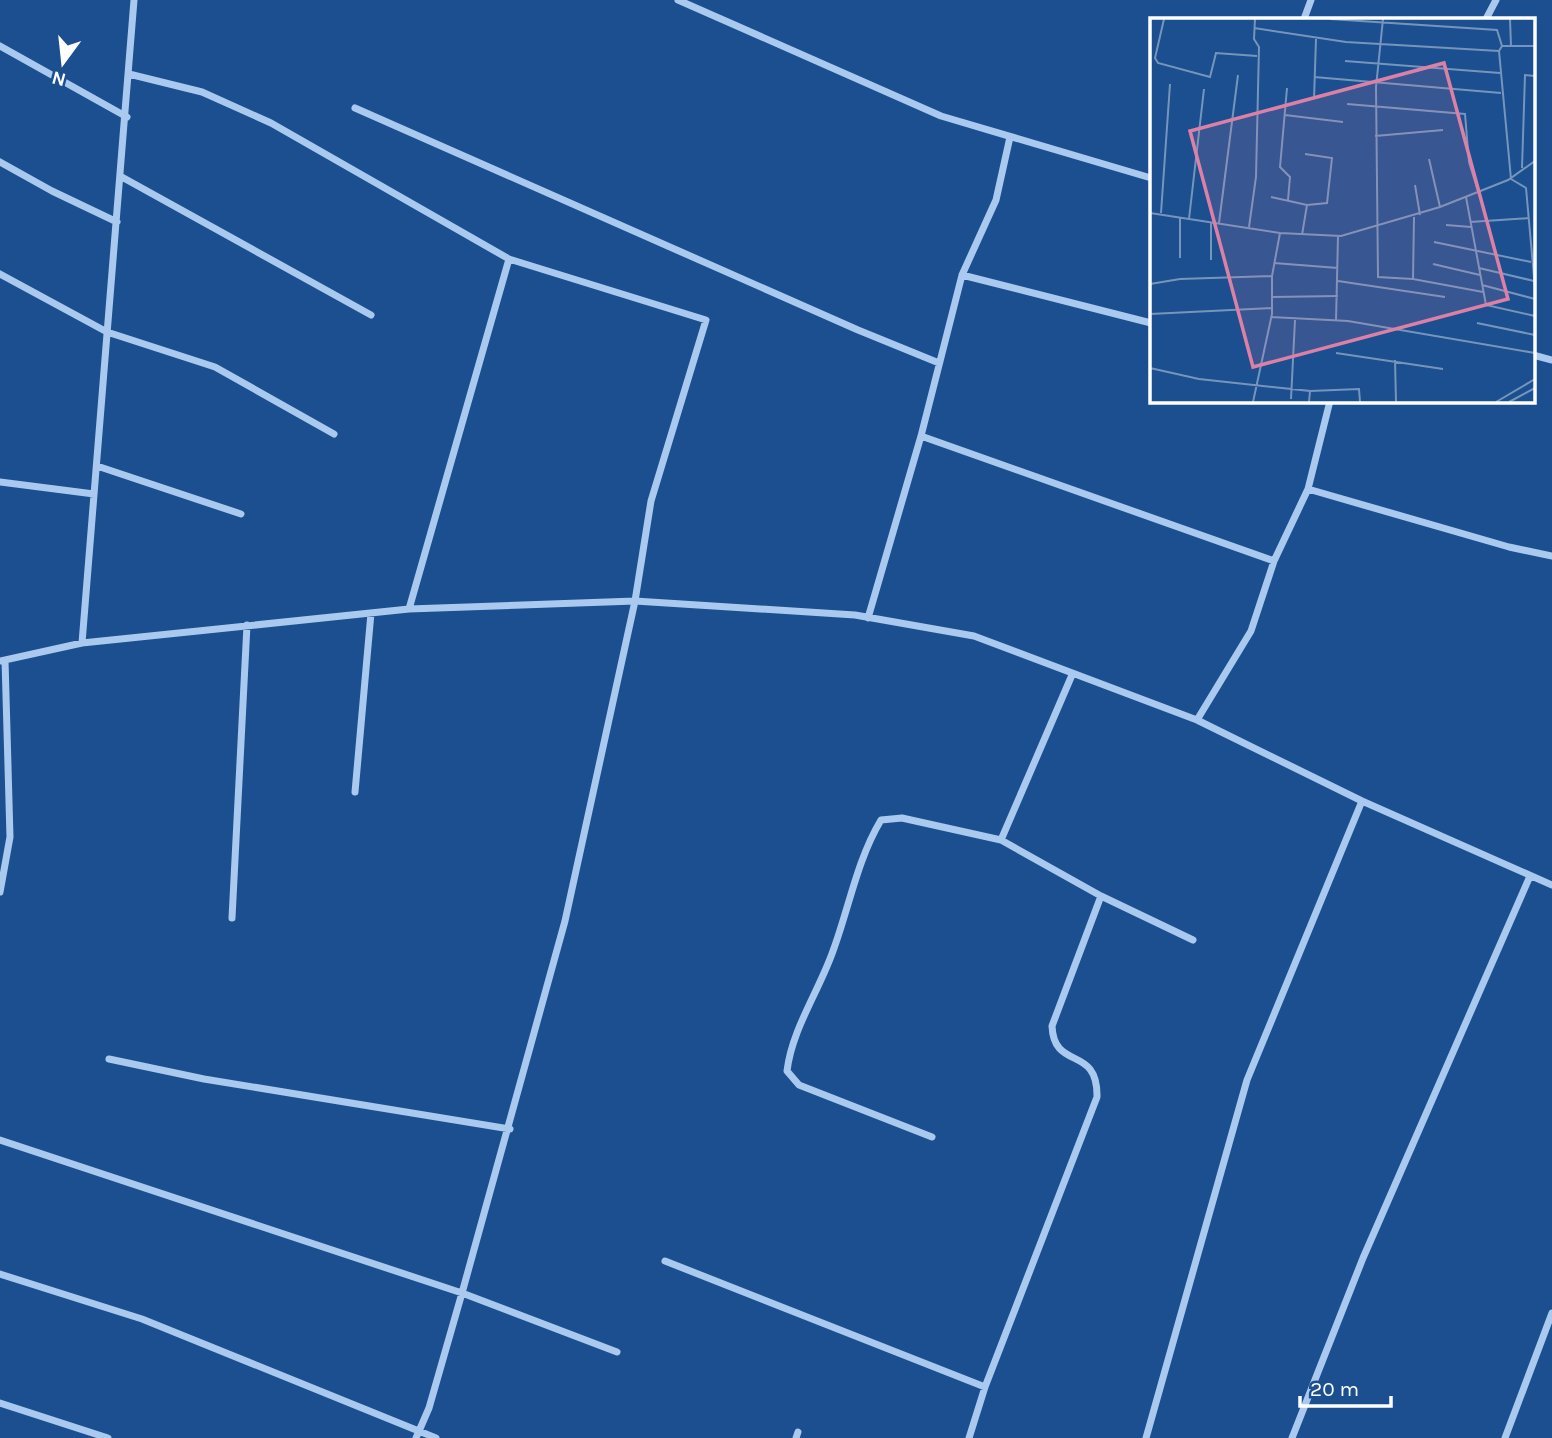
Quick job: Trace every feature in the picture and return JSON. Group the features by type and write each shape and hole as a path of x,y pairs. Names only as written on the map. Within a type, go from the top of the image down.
{"street":[{"path":"82,643 127,117 134,0"},
{"path":"678,0 941,116 1150,178"},
{"path":"1304,18 1311,0"},
{"path":"1487,18 1496,0"},
{"path":"0,46 127,117"},
{"path":"129,74 202,92 271,123 509,259 706,320 651,501 635,601 565,921 463,1293 429,1408 417,1434"},
{"path":"355,108 939,363"},
{"path":"868,618 921,436 962,275 996,200 1010,137"},
{"path":"0,162 117,222"},
{"path":"120,176 370,315"},
{"path":"409,609 509,259"},
{"path":"0,274 107,332 215,367 334,434"},
{"path":"962,275 1150,323"},
{"path":"1534,355 1552,360"},
{"path":"1197,720 1251,631 1274,561 1308,489 1330,402"},
{"path":"921,436 1274,561"},
{"path":"97,466 241,514"},
{"path":"0,482 94,494"},
{"path":"1308,489 1509,547 1552,556"},
{"path":"0,892 10,837 3,660 82,643 409,609 635,601 868,618 974,636 1072,676 1197,720 1362,801 1552,885"},
{"path":"355,792 371,613"},
{"path":"232,918 247,625"},
{"path":"1001,840 1072,676"},
{"path":"1146,1438 1247,1080 1362,801"},
{"path":"932,1137 799,1084 787,1071 790,1051 833,953 869,839 881,820 902,818 1001,840 1101,896 1193,940"},
{"path":"1292,1438 1368,1245 1530,876"},
{"path":"969,1438 985,1387 1097,1097 1097,1080 1090,1066 1060,1052 1052,1041 1052,1026 1101,896"},
{"path":"109,1059 204,1079 510,1129"},
{"path":"0,1140 463,1293 617,1352"},
{"path":"666,1261 985,1387"},
{"path":"0,1274 142,1319 417,1434 436,1438"},
{"path":"1505,1438 1552,1313"},
{"path":"0,1403 108,1438"}]}
